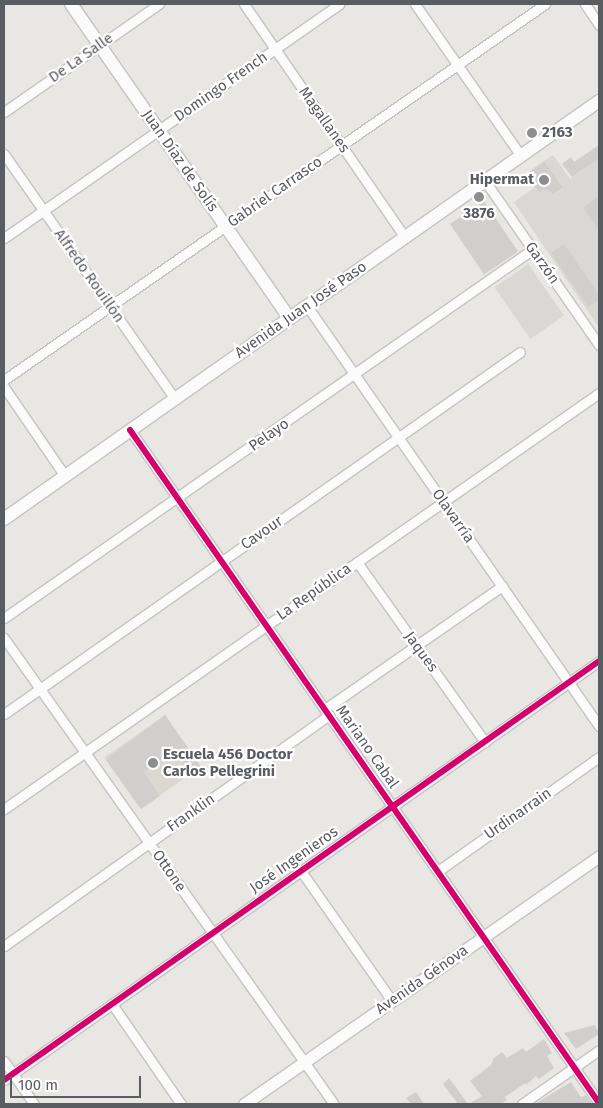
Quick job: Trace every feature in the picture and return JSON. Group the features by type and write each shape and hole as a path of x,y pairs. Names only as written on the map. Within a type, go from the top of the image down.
{"main road":[{"name":"Juan Díaz de Solís","path":"70,4 289,318"},
{"name":"Avenida Juan José Paso","path":"4,519 599,101"}],"street":[{"name":"De La Salle","path":"4,112 159,4"},
{"name":"Magallanes","path":"244,4 405,237"},
{"name":"Domingo French","path":"4,238 340,4"},
{"path":"415,4 521,156"},
{"name":"Gabriel Carrasco","path":"4,380 546,4"},
{"path":"585,4 599,25"},
{"name":"Alfredo Rouillón","path":"4,154 174,399"},
{"name":"Garzón","path":"485,181 599,345"},
{"name":"Pelayo","path":"4,618 355,375 533,249"},
{"name":"Olavarría","path":"307,306 599,726"},
{"name":"Cavour","path":"4,714 520,352"},
{"path":"4,387 65,476"},
{"name":"La República","path":"4,809 599,393"},
{"name":"Mariano Cabal","path":"130,430 599,1103"},
{"name":"Jaques","path":"357,562 485,742"},
{"name":"Franklin","path":"4,946 149,843 416,646 502,586"},
{"name":"Ottone","path":"4,638 334,1104"},
{"name":"José Ingenieros","path":"4,1080 599,661"},
{"name":"Urdinarrain","path":"438,871 599,757"},
{"name":"Avenida Génova","path":"244,1104 599,856"},
{"path":"301,871 392,1001"},
{"path":"112,1004 181,1104"},
{"path":"522,1104 599,1050"},
{"path":"4,1061 34,1104"}],"shaded area":[{"path":"553,155 570,179 599,159 599,328 514,202 535,187 539,193 544,189 553,194 563,189 544,161"},
{"path":"528,264 564,316 531,339 494,288"},
{"name":"Escuela 456 Doctor Carlos Pellegrini","path":"165,715 201,767 141,809 104,757"}],"building":[{"path":"599,145 599,159 572,177 562,164 571,157 574,162"},
{"name":"Hipermat","path":"544,161 563,188 553,194 544,189 539,193 526,174"},
{"path":"599,196 599,231 583,208"},
{"path":"484,201 518,252 484,274 450,224"},
{"path":"564,244 599,295 599,300 588,307 551,253"},
{"name":"Escuela 456 Doctor Carlos Pellegrini","path":"165,715 201,767 191,774 174,751 144,772 160,796 141,809 106,760"},
{"path":"595,1025 599,1034 576,1049 564,1033"},
{"path":"544,1039 552,1053 547,1056 554,1068 539,1079 536,1076 526,1085 525,1083 505,1097 507,1100 501,1104 469,1104 482,1096 470,1081 491,1065 494,1058 502,1052 507,1058 523,1048 526,1052"},
{"path":"449,1078 468,1104 458,1104 443,1084"},
{"path":"571,1082 581,1097 586,1095 592,1104 535,1104"},
{"path":"416,1092 424,1104 411,1104 406,1098"}],"cycle path":[{"path":"130,430 599,1103"},
{"path":"4,1080 599,661"}],"place":[{"name":"2163","path":"532,133"},
{"name":"Hipermat","path":"544,180"},
{"name":"3876","path":"479,197"},
{"name":"Escuela 456 Doctor Carlos Pellegrini","path":"153,763"}]}
